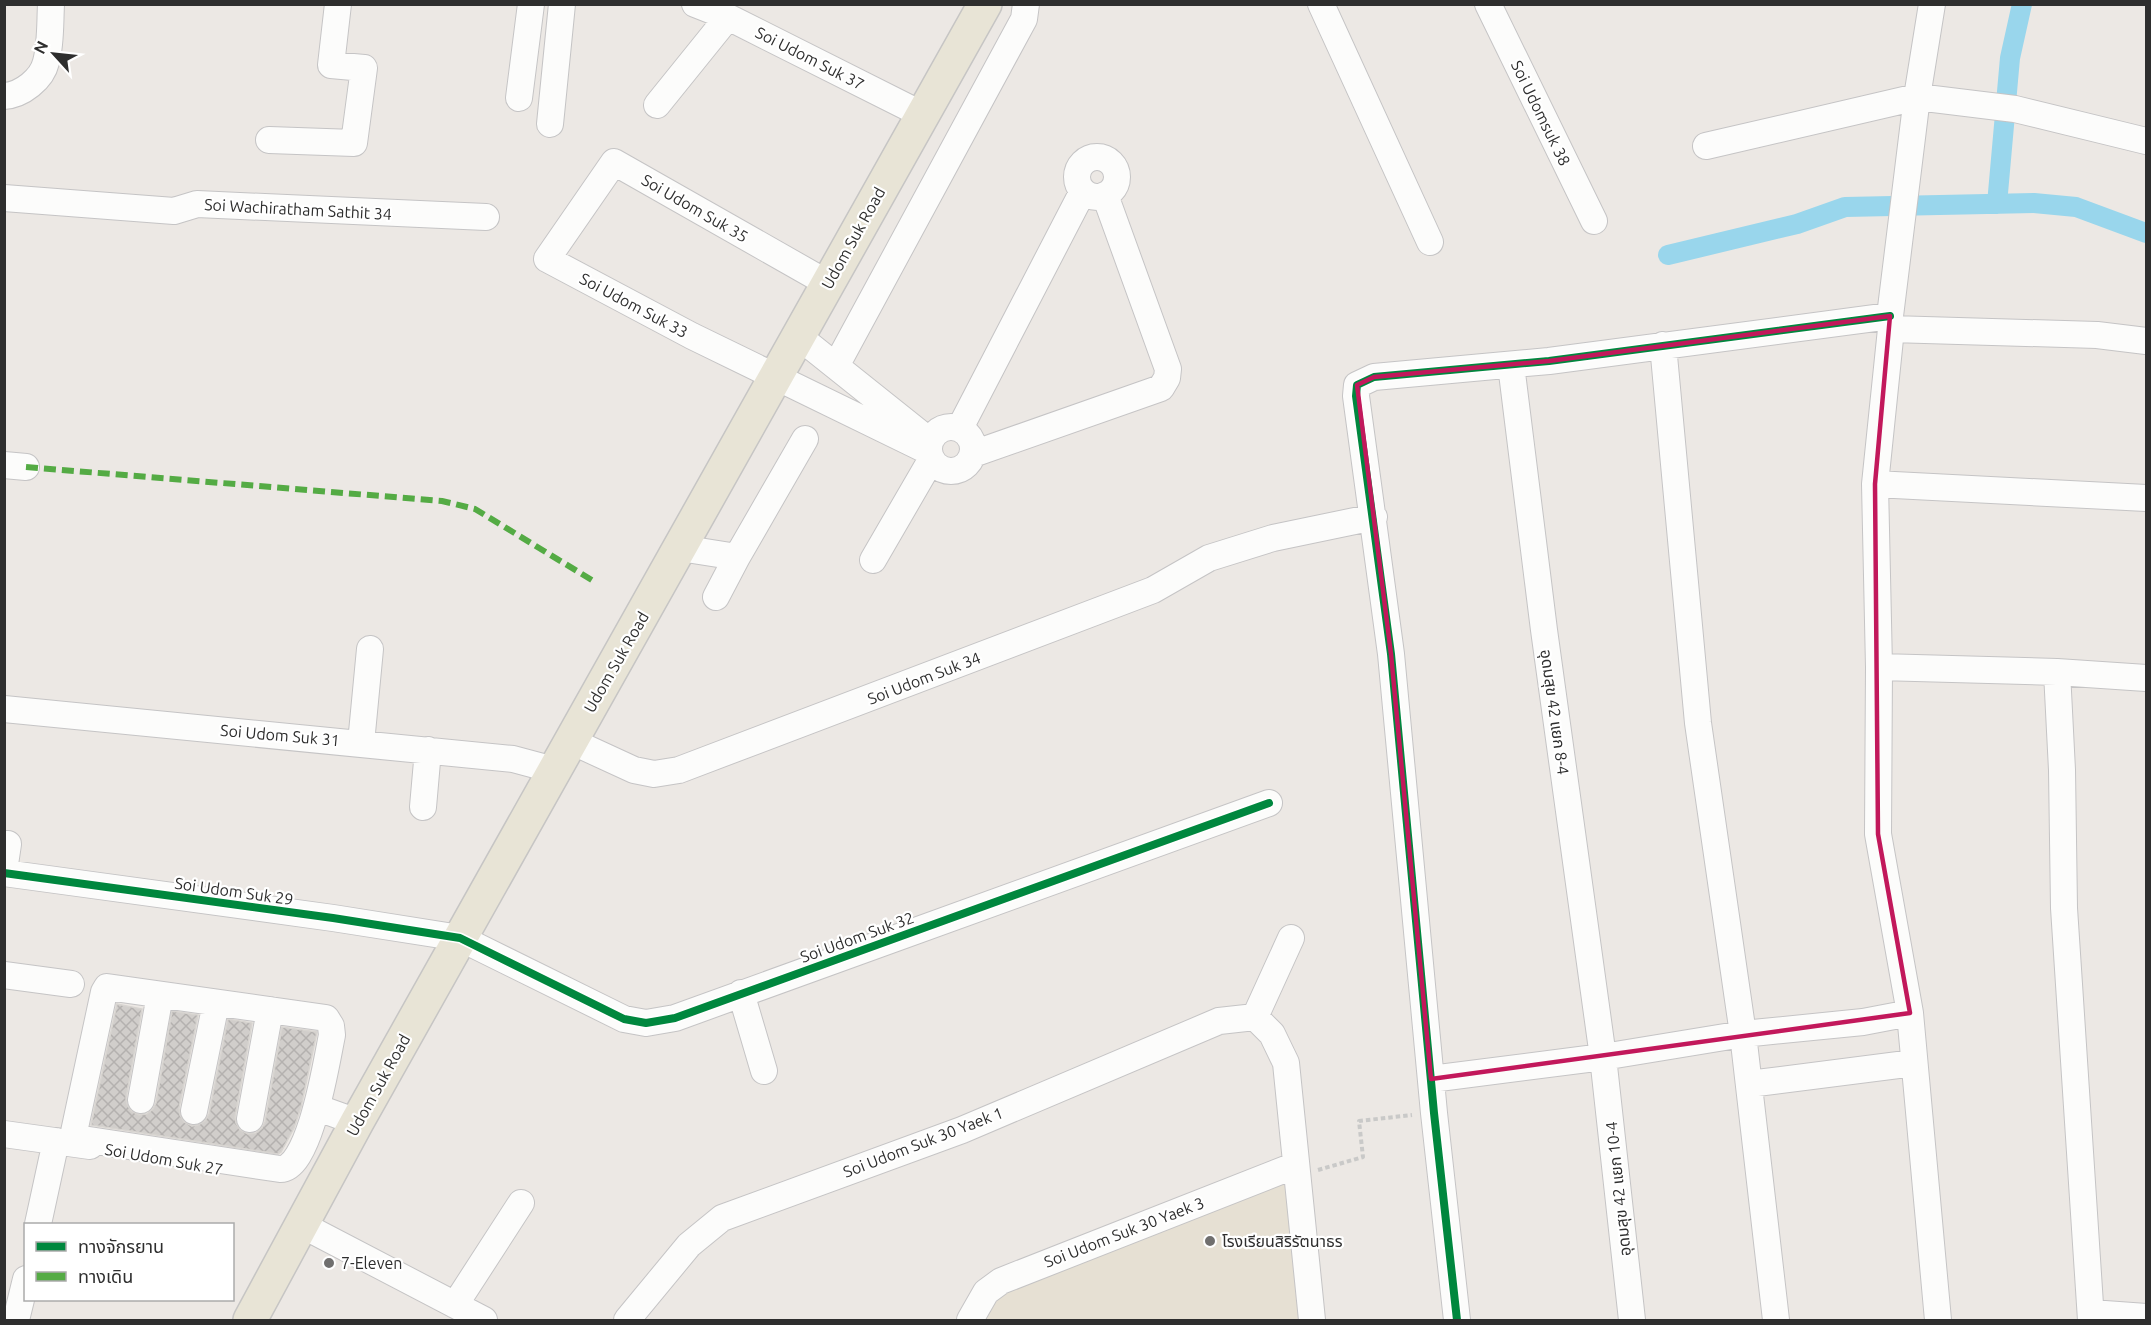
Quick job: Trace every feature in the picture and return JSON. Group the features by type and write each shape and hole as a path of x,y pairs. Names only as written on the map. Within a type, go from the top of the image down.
{"main road":[{"name":"Udom Suk Road","path":"250,1320 357,1122 981,7"}],"street":[{"path":"4,96 14,96 32,84 46,63 51,4"},
{"path":"269,140 354,143 364,68 331,65 339,4"},
{"path":"519,98 531,4"},
{"path":"550,124 562,4"},
{"name":"Soi Udom Suk 37","path":"695,4 728,17 922,115"},
{"path":"836,366 1024,19 1026,4"},
{"path":"1321,4 1430,242"},
{"name":"Soi Udomsuk 38","path":"1488,4 1594,221"},
{"path":"1932,4 1917,98 1875,484 1879,667 1878,834 1910,1013 1938,1320"},
{"path":"657,105 728,17"},
{"path":"1706,146 1917,98 2004,107 2146,141"},
{"name":"Soi Udom Suk 35","path":"580,211 614,162 827,283"},
{"path":"798,336 836,366 930,451 936,466 950,472 964,467 973,454 1161,388 1167,378 1168,369 1094,193 960,428"},
{"name":"Soi Wachiratham Sathit 34","path":"4,198 174,211 197,204 486,217"},
{"name":"Soi Udom Suk 33","path":"580,211 547,259 775,376"},
{"path":"1457,1320 1434,1113 1391,654 1356,396 1357,385 1374,377 1511,365 1664,345 1891,323 2097,335 2146,341"},
{"path":"1664,345 1698,723 1743,1034 1776,1320"},
{"name":"อุดมสุข 42 แยก 8-4","path":"1511,365 1544,630 1603,1057"},
{"path":"775,376 930,451"},
{"path":"873,560 930,451 933,435 946,427 960,428 971,439 973,454"},
{"path":"716,597 805,440"},
{"path":"1875,484 2146,498"},
{"name":"Soi Udom Suk 34","path":"571,741 634,770 654,774 679,770 1121,603 1153,590 1209,558 1274,538 1374,517"},
{"path":"680,548 738,557"},
{"path":"360,743 370,649"},
{"path":"1879,667 2057,672 2146,678"},
{"path":"2057,672 2062,770 2064,908 2091,1317 2146,1317"},
{"name":"Soi Udom Suk 31","path":"4,709 513,759 554,770"},
{"path":"423,807 428,750"},
{"name":"Soi Udom Suk 32","path":"460,938 624,1019 646,1023 675,1018 1269,803"},
{"path":"4,844 8,844 4,872"},
{"name":"Soi Udom Suk 29","path":"4,872 460,938"},
{"path":"1291,938 1255,1017 1272,1034 1286,1063 1312,1320"},
{"path":"4,975 71,984"},
{"path":"107,987 216,1003 326,1018 331,1026 332,1035 318,1108 296,1161 285,1169 76,1138 74,1132 107,987"},
{"path":"741,993 764,1071"},
{"path":"141,1100 160,995"},
{"path":"194,1111 216,1003"},
{"path":"250,1119 270,1010"},
{"path":"1431,1079 1603,1057 1743,1034 1863,1022 1910,1013"},
{"name":"Soi Udom Suk 30 Yaek 1","path":"627,1320 689,1245 722,1218 962,1130 1219,1021 1255,1017"},
{"name":"อุดมสุข 42 แยก 10-4","path":"1603,1057 1632,1320"},
{"path":"1749,1084 1914,1063"},
{"path":"318,1108 357,1122"},
{"name":"Soi Udom Suk 27","path":"4,1134 323,1185"},
{"path":"38,1223 56,1141"},
{"name":"Soi Udom Suk 30 Yaek 3","path":"970,1320 986,1292 1000,1281 1297,1170"},
{"path":"455,1305 521,1203"},
{"path":"302,1225 484,1320"},
{"path":"13,1316 24,1285"}],"path":[{"path":"1297,1170 1364,1157 1359,1121 1434,1113"}],"highlighted area":[{"path":"1890,316 1875,484 1878,834 1910,1013 1431,1079 1391,654 1357,385 1374,377 1549,361"}],"shaded area":[{"name":"โรงเรียนสิริรัตนาธร","path":"1283,1180 1291,1187 1302,1320 980,1320 993,1295"}],"building":[{"path":"117,1004 142,1009 126,1098 131,1111 139,1115 147,1114 156,1103 172,1011 198,1015 179,1108 184,1122 192,1126 205,1121 209,1114 228,1019 252,1023 235,1117 240,1130 248,1134 256,1133 265,1122 282,1027 317,1032 301,1107 294,1128 281,1152 278,1154 91,1125"}],"waterway":[{"path":"1997,204 2010,58 2022,4"},
{"path":"1668,255 1797,224 1845,207 2034,203 2076,207 2146,233"}],"marked path":[{"path":"26,467 442,501 475,509 595,582"}],"cycle path":[{"path":"1457,1320 1434,1113 1391,654 1356,396 1357,385 1374,377 1549,361 1890,316"},
{"path":"4,873 333,918 460,938 624,1019 646,1023 675,1018 1269,803"}],"place":[{"name":"โรงเรียนสิริรัตนาธร","path":"1210,1241"},
{"name":"7-Eleven","path":"329,1263"}]}
